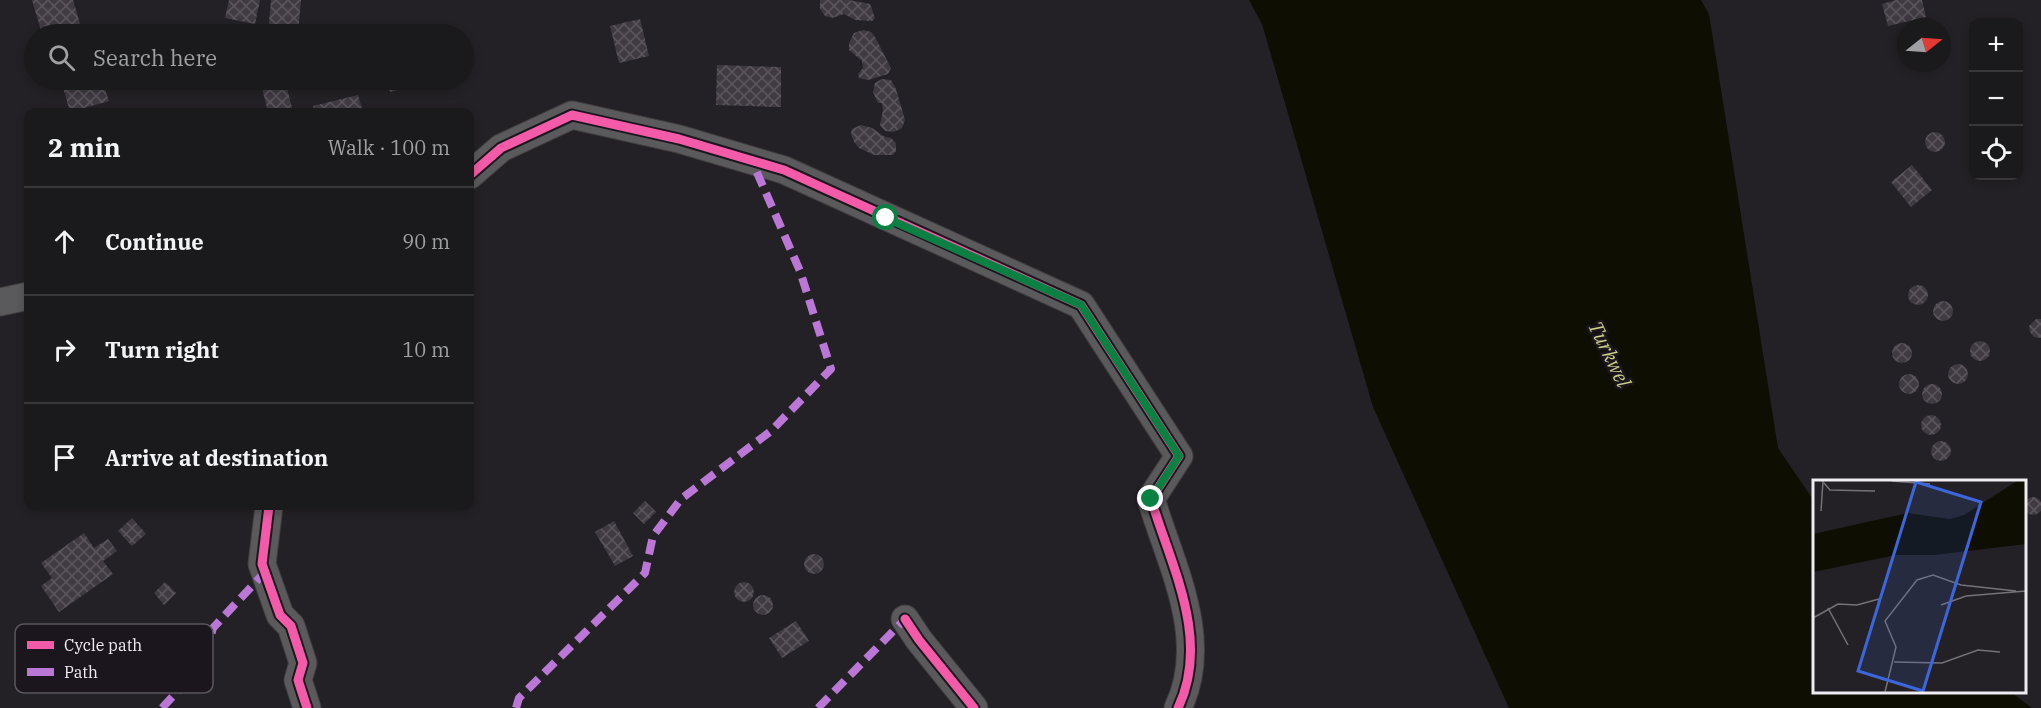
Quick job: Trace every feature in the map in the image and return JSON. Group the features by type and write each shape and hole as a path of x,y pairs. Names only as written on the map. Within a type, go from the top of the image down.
{"street":[{"path":"474,172 501,148 572,116 679,139 784,170 1081,305 1179,456 1151,499 1161,533 1178,576 1191,630 1187,689 1178,708"},
{"path":"0,302 24,297"},
{"path":"269,510 262,564 280,615 291,626 303,663 298,680 307,708"},
{"path":"905,619 919,640 974,708"}],"water":[{"name":"Turkwel","path":"1249,0 1701,0 1709,14 1778,448 1813,500 1813,693 2012,693 2032,708 1509,708 1373,407 1262,24"}],"building":[{"path":"32,0 73,0 80,24 39,24"},
{"path":"229,0 260,0 255,24 225,18"},
{"path":"271,0 301,0 299,24 269,24"},
{"path":"820,0 849,0 870,4 875,18 872,21 855,20 844,14 832,18 825,16 820,9"},
{"path":"1896,0 1922,0 1926,17 1897,18 1897,24 1888,26 1882,4"},
{"path":"640,19 649,56 619,63 610,26"},
{"path":"863,30 871,32 875,37 891,68 888,74 868,80 859,78 858,74 863,68 862,61 849,50 849,43 854,33"},
{"path":"717,65 781,67 781,107 716,105"},
{"path":"882,79 891,80 905,120 902,128 894,132 885,131 880,125 882,103 878,103 873,92 875,83"},
{"path":"64,90 105,90 109,101 84,108 69,108"},
{"path":"262,90 288,90 292,108 267,108"},
{"path":"358,95 362,108 314,108 313,106"},
{"path":"861,125 891,138 896,143 896,151 893,155 874,155 859,148 851,134 852,129"},
{"path":"1935,132 1942,135 1945,142 1942,149 1935,152 1928,149 1925,142 1928,135"},
{"path":"1912,165 1932,190 1911,207 1891,182"},
{"path":"1918,285 1925,288 1928,295 1925,302 1918,305 1911,302 1908,295 1911,288"},
{"path":"1943,301 1950,304 1953,311 1950,318 1943,321 1936,318 1933,311 1936,304"},
{"path":"2036,319 2041,319 2041,338 2034,337 2030,332 2029,326"},
{"path":"1980,341 1987,344 1990,351 1987,358 1980,361 1973,358 1970,351 1973,344"},
{"path":"1902,343 1909,346 1912,353 1909,360 1902,363 1895,360 1892,353 1895,346"},
{"path":"1958,364 1965,367 1968,374 1965,381 1958,384 1951,381 1948,374 1951,367"},
{"path":"1909,374 1916,377 1919,384 1916,391 1909,394 1902,391 1899,384 1902,377"},
{"path":"1932,384 1939,387 1942,394 1939,401 1932,404 1925,401 1922,394 1925,387"},
{"path":"1931,415 1938,418 1941,425 1938,432 1931,435 1924,432 1921,425 1924,418"},
{"path":"1941,441 1948,444 1951,451 1948,458 1941,461 1934,458 1931,451 1934,444"},
{"path":"2037,497 2042,502 2040,513 2029,515 2026,513 2026,499"},
{"path":"645,501 656,512 644,524 633,513"},
{"path":"132,518 146,534 132,546 118,531"},
{"path":"614,521 633,556 615,566 595,532"},
{"path":"84,533 94,548 108,539 117,551 103,561 113,574 59,612 41,586 52,578 41,563"},
{"path":"814,554 821,557 824,564 821,571 814,574 807,571 804,564 807,557"},
{"path":"165,582 176,593 164,605 154,593"},
{"path":"744,582 751,585 754,592 751,599 744,602 737,599 734,592 737,585"},
{"path":"763,595 770,598 773,605 770,612 763,615 756,612 753,605 756,598"},
{"path":"796,621 809,641 782,658 769,638"}],"marked path":[{"path":"516,708 519,698 645,573 653,536 681,499 771,431 831,369 800,271 752,161"},
{"path":"213,628 265,572"},
{"path":"818,708 905,619"},
{"path":"162,708 176,693"}],"cycle path":[{"path":"474,172 501,148 572,115 679,139 784,170 1081,305 1179,456 1151,499 1177,576 1189,629 1191,656 1187,682 1178,708"},
{"path":"269,510 262,564 280,615 291,626 303,663 298,680 307,708"},
{"path":"905,619 919,640 974,708"}],"route":[{"path":"886,218 1081,305 1179,456 1151,499"}]}
